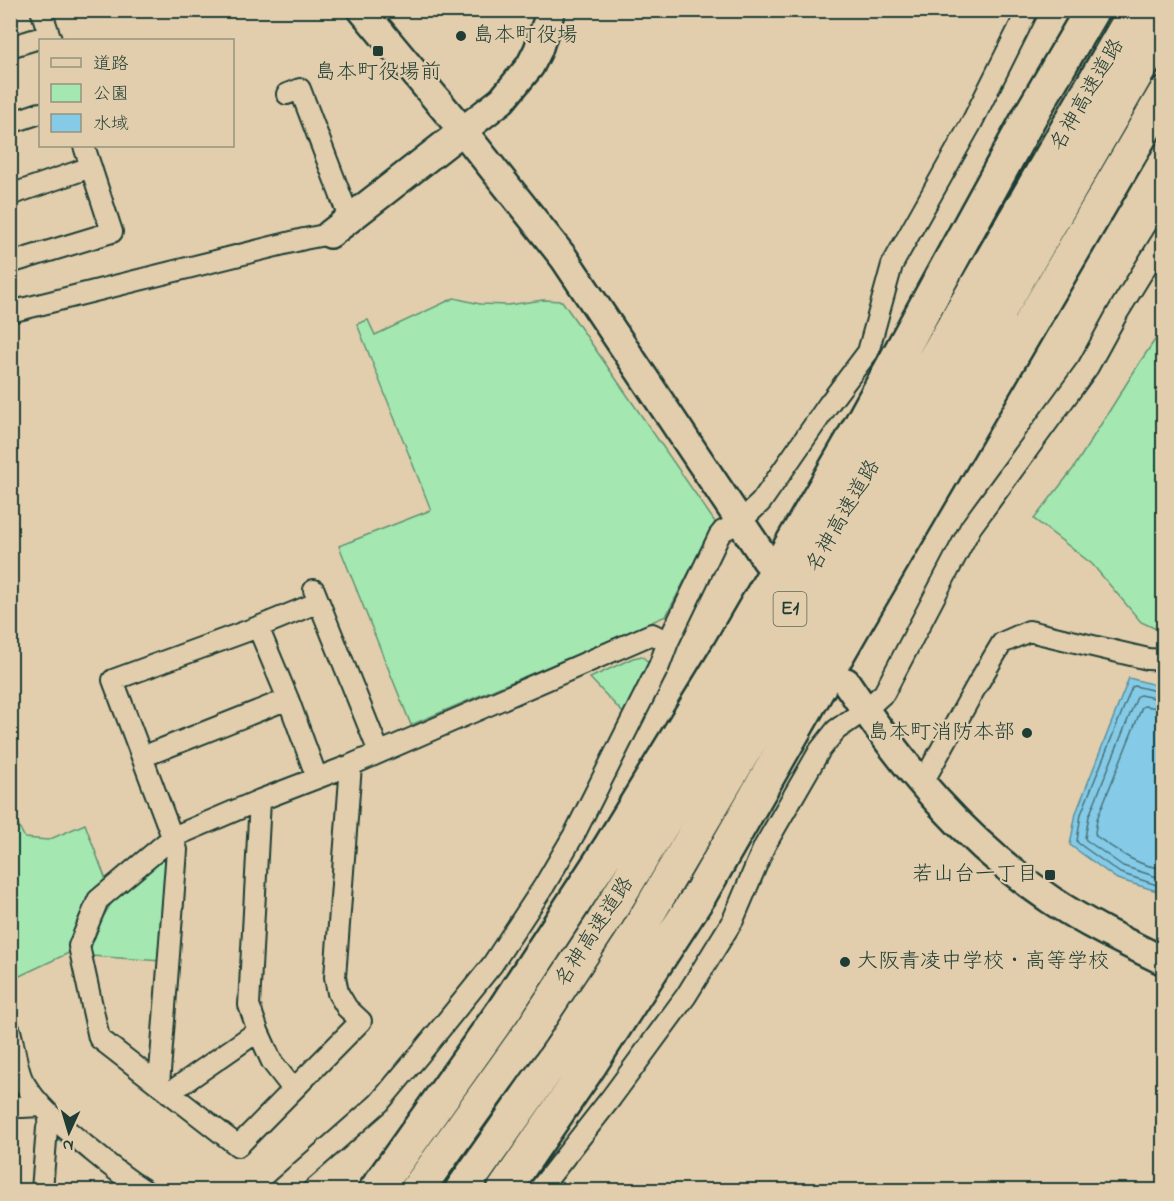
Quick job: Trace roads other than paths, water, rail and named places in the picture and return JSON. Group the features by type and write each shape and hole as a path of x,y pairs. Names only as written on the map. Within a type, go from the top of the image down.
{"highway":[{"name":"名神高速道路","path":"376,1191 504,1010 609,849 726,658 852,441 1030,116 1092,10"},
{"name":"名神高速道路","path":"417,1191 537,1021 602,924 663,824 802,589 1136,10"},
{"name":"名神高速道路","path":"462,1191 561,1049 632,941 830,606 1164,26"},
{"path":"504,1191 587,1069 699,896 1164,95"}],"street":[{"path":"41,10 50,38"},
{"path":"362,10 463,131 564,258 766,560"},
{"path":"10,312 304,239 340,227 502,100 530,66 538,50 551,10"},
{"path":"280,1191 379,1103 492,964 544,886 575,833 659,666 668,642 719,536 723,531 741,521 761,502 868,352 892,265 971,124 1028,10"},
{"path":"10,47 39,40"},
{"path":"300,89 340,227"},
{"path":"10,123 39,113"},
{"path":"10,263 112,232 84,147"},
{"path":"10,195 91,167"},
{"path":"539,1191 686,996 733,920 764,847 820,750 836,730 865,710 884,693 971,527 1088,366 1118,312 1162,242"},
{"path":"164,1089 177,850 113,680 258,627 316,596 379,752"},
{"path":"258,627 317,778"},
{"path":"922,784 1002,643 1029,631 1148,659 1164,660"},
{"path":"351,765 335,977 338,993 347,1008 360,1021 238,1146 99,1038 79,946 98,900 173,837 351,765 645,636 652,634 668,642"},
{"path":"846,682 892,748 922,784 967,833 990,854 1051,900 1087,922 1164,961"},
{"path":"142,757 288,699"},
{"path":"260,800 249,1005 272,1062 292,1089"},
{"path":"10,1031 22,1079 46,1111 135,1188"},
{"path":"164,1089 258,1031"},
{"path":"10,1106 46,1111"},
{"path":"42,1191 47,1128 46,1111"}],"water":[{"path":"1129,678 1163,687 1164,890 1157,891 1117,879 1070,845 1076,813"}],"waterway":[{"path":"59,1138 90,1161"}],"place":[{"name":"島本町役場","path":"461,36"},
{"name":"島本町役場前","path":"378,51"},
{"name":"島本町消防本部","path":"1027,733"},
{"name":"若山台一丁目","path":"1050,875"},
{"name":"大阪青凌中学校・高等学校","path":"845,962"}]}
